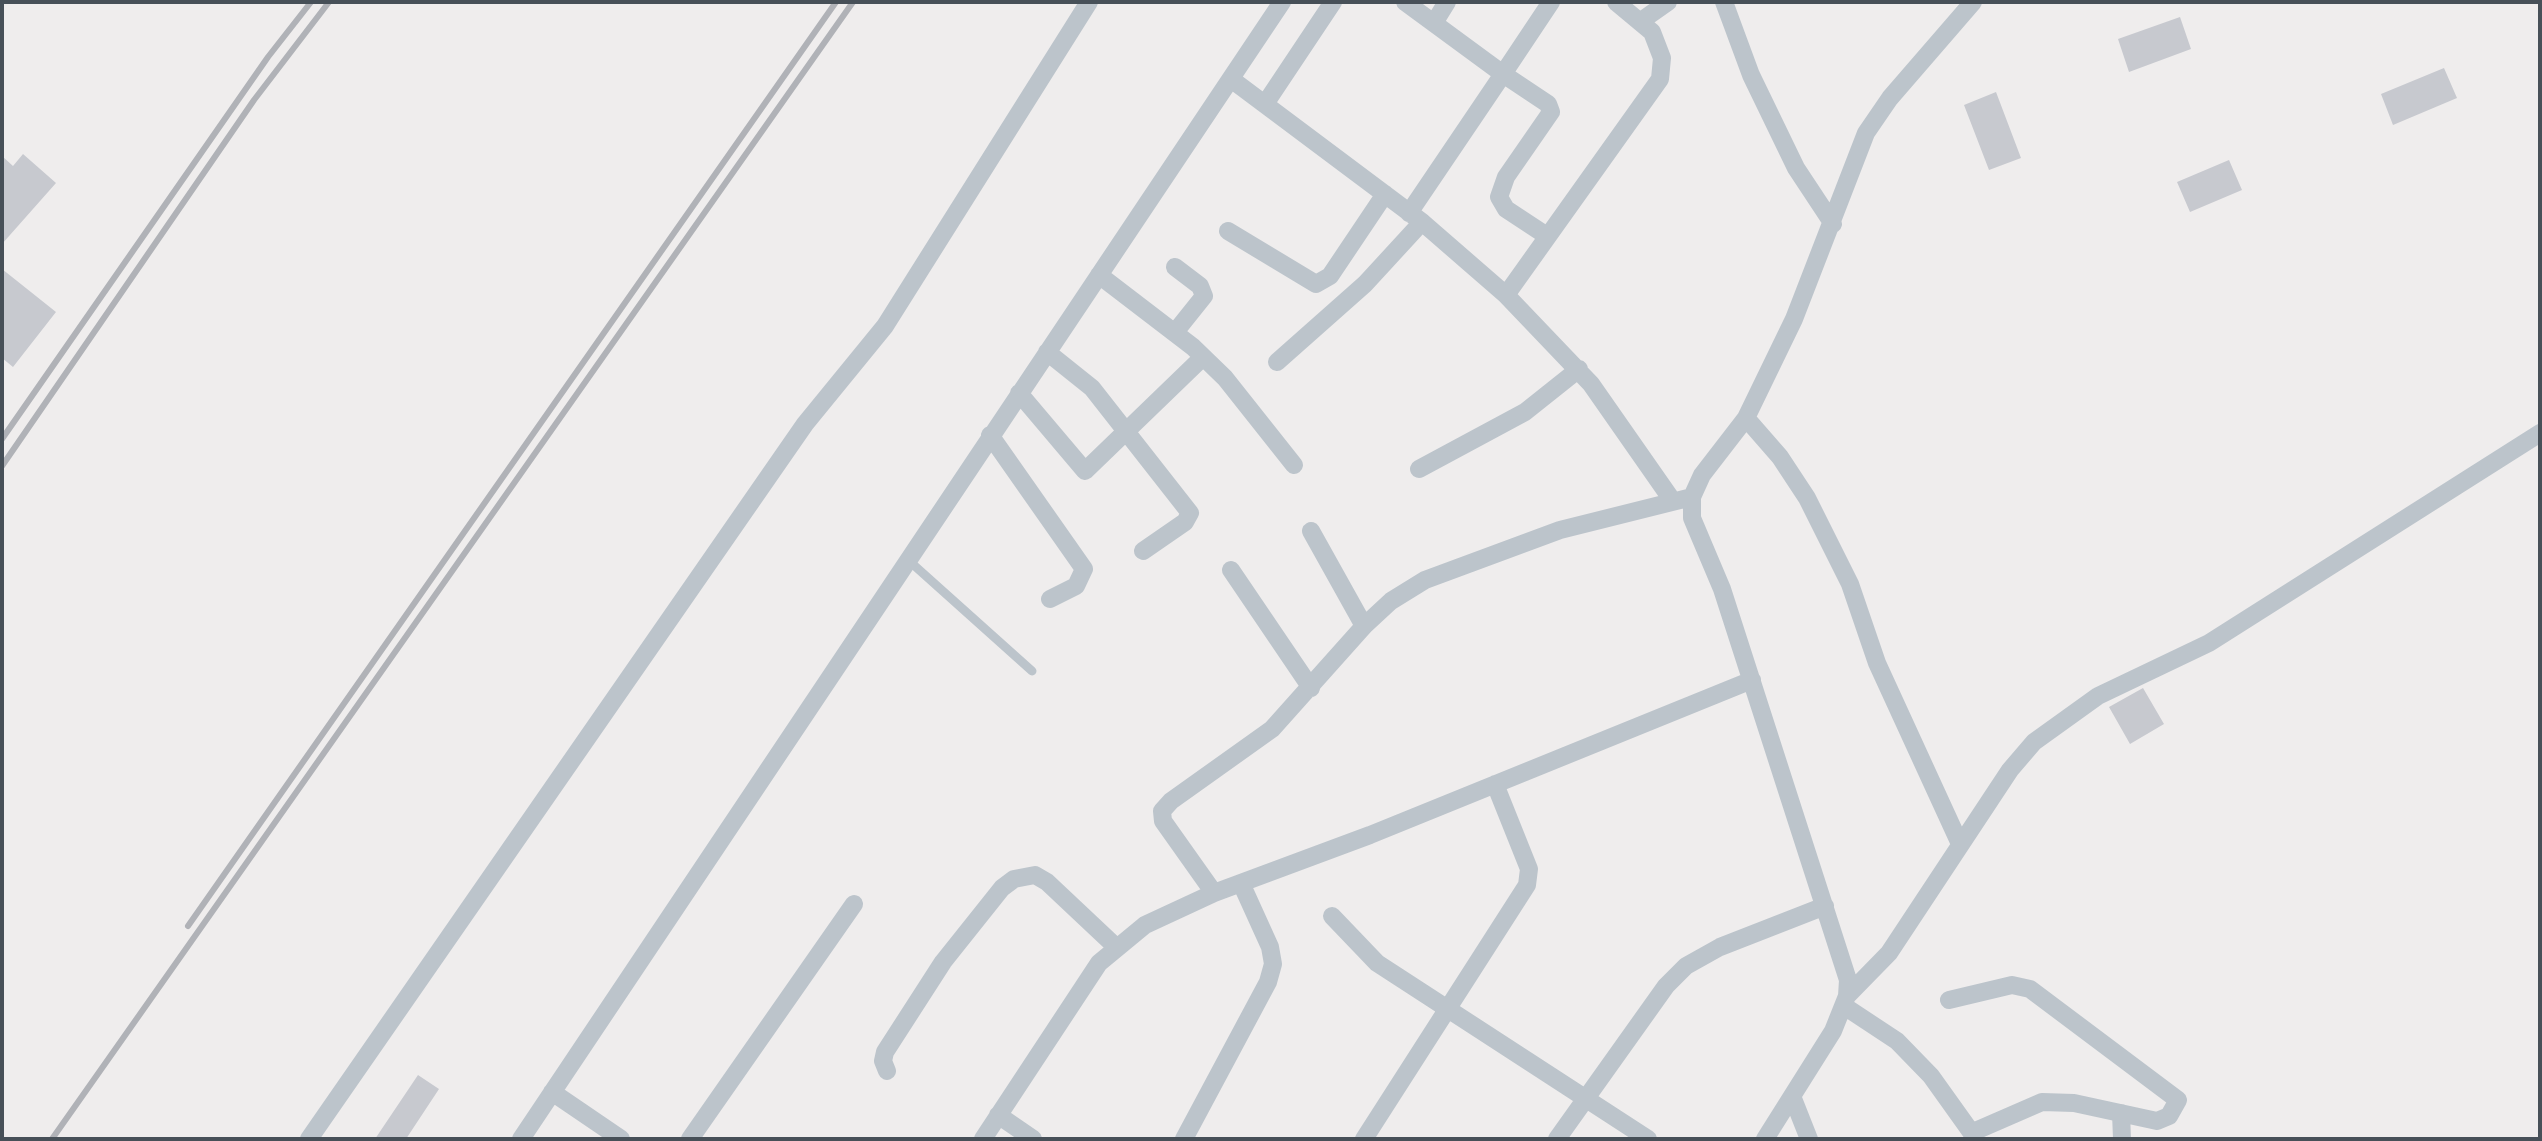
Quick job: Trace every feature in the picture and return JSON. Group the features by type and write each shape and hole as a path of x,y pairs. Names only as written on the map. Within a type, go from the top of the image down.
{"street":[{"path":"309,1139 805,424 885,326 1089,2"},
{"path":"521,1139 1282,2"},
{"path":"1265,104 1333,2"},
{"path":"1405,2 1548,104 1551,112 1506,177 1500,203 1547,236"},
{"path":"1434,23 1447,2"},
{"path":"1277,362 1365,284 1416,218 1503,74 1551,2"},
{"path":"1506,295 1660,79 1664,68 1658,46 1641,21 1616,2"},
{"path":"1641,21 1668,2"},
{"path":"1724,2 1751,75 1796,168 1833,224"},
{"path":"1845,1001 1845,964 1722,589 1692,518 1692,497 1702,475 1746,418 1794,319 1866,133 1890,98 1973,2"},
{"path":"1231,79 1416,218 1506,295 1579,369 1672,500"},
{"path":"1228,231 1316,284 1330,276 1385,194"},
{"path":"1175,267 1200,286 1204,296 1176,331"},
{"path":"1099,275 1176,331 1225,378 1294,465"},
{"path":"1047,352 1082,378 1190,513 1185,522 1143,551"},
{"path":"1019,393 1085,471 1203,357"},
{"path":"1419,469 1525,412 1579,369"},
{"path":"1746,418 1794,477 1844,572 1877,663 1960,844"},
{"path":"1765,1139 1845,1001 1889,953 2010,770 2034,742 2098,696 2209,643 2540,433"},
{"path":"990,435 1084,569 1076,586 1050,599"},
{"path":"1214,893 1163,821 1162,811 1171,801 1272,729 1364,626 1406,590 1477,558 1560,530 1692,497"},
{"path":"1311,531 1364,626"},
{"path":"1231,570 1311,688"},
{"path":"983,1139 1099,963 1115,946 1145,925 1214,893 1752,680"},
{"path":"1364,1139 1527,885 1529,869 1495,784"},
{"path":"887,1071 883,1061 885,1052 943,962 1002,888 1014,879 1035,875 1047,882 1115,946"},
{"path":"1184,1139 1268,982 1273,964 1270,947 1241,883"},
{"path":"690,1139 854,904"},
{"path":"1557,1139 1666,986 1686,966 1720,947 1825,906"},
{"path":"1332,916 1377,963 1648,1139"},
{"path":"1845,1001 1897,1041 1931,1076 1974,1136 2042,1102 2074,1103 2162,1120 2175,1109 2178,1100 2030,989 2012,985 1949,1000"},
{"path":"552,1092 621,1139"},
{"path":"1792,1096 1809,1139"},
{"path":"2121,1113 2122,1139"},
{"path":"998,1115 1033,1139"}],"lane":[{"path":"907,559 1032,671"}],"building":[{"path":"2180,17 2191,49 2129,72 2118,39"},
{"path":"2444,68 2457,98 2393,125 2381,94"},
{"path":"1996,92 2021,158 1989,170 1964,105"},
{"path":"23,154 56,183 2,244 2,156 13,166"},
{"path":"2229,160 2242,190 2190,212 2177,182"},
{"path":"2,269 56,312 13,367 2,358"},
{"path":"2143,688 2164,724 2130,744 2109,707"},
{"path":"418,1075 439,1089 406,1139 375,1139"}],"railway":[{"path":"2,439 268,57 311,2"},
{"path":"2,466 254,100 329,2"},
{"path":"188,926 836,2"},
{"path":"52,1139 853,2"}]}
